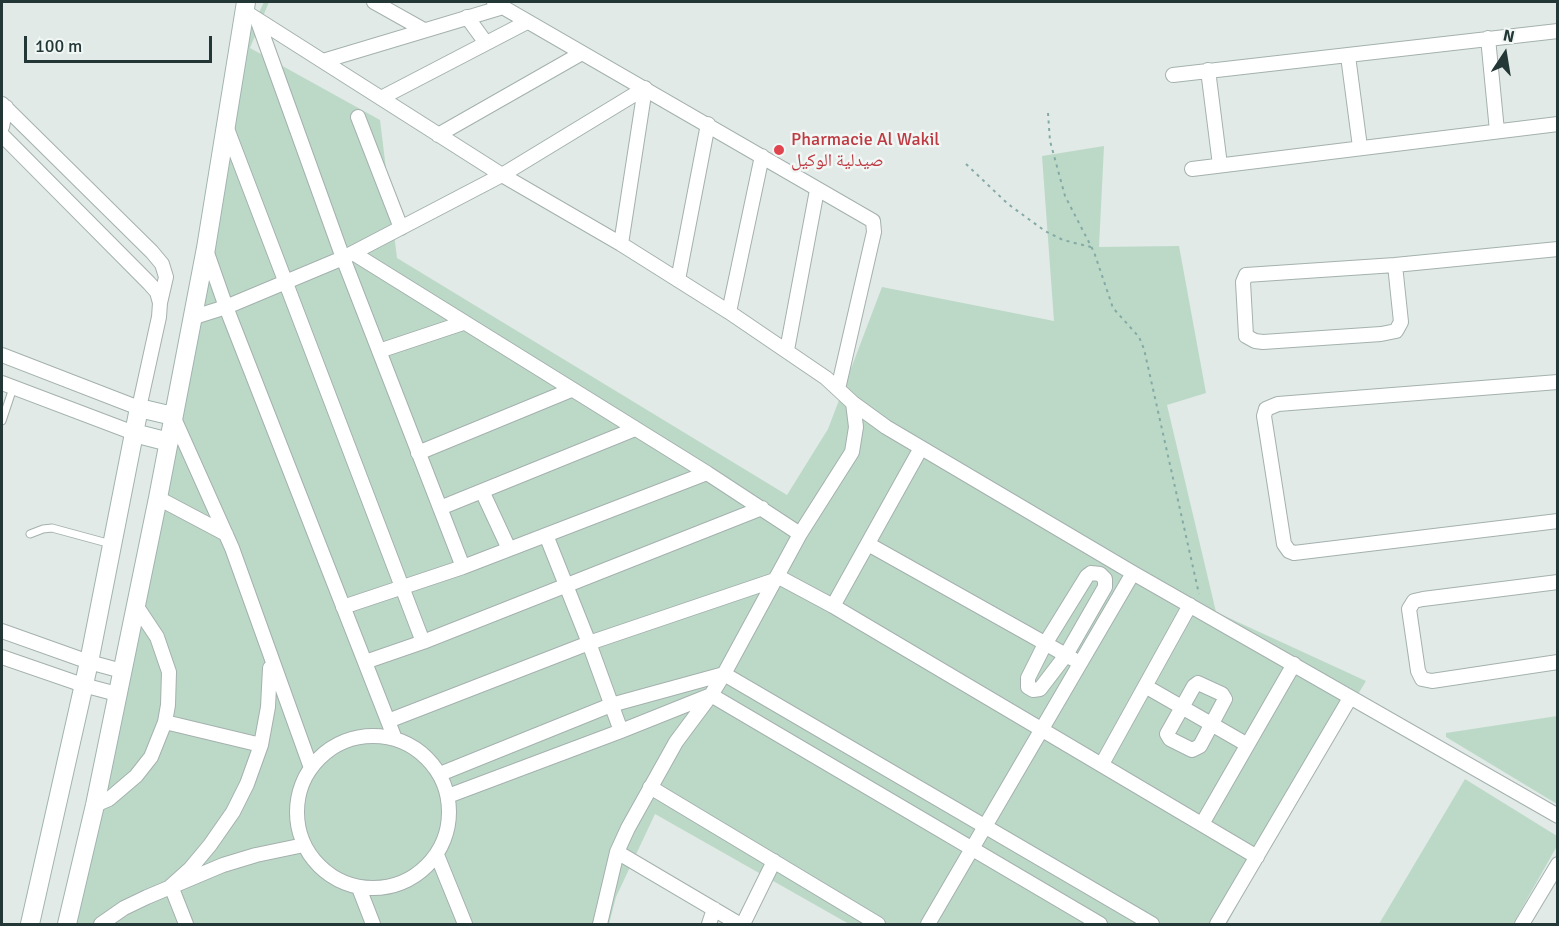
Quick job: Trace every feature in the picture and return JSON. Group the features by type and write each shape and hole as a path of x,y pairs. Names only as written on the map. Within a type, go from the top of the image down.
{"street":[{"path":"375,2 424,30"},
{"path":"323,61 467,17 498,4 871,220 874,224 838,389"},
{"path":"249,10 323,61 502,176 621,244 729,312 787,350 838,389 852,404 921,448 1133,573 1557,816"},
{"path":"67,924 95,805 158,498 249,10"},
{"path":"249,10 348,256 379,351 463,567"},
{"path":"467,17 486,43"},
{"path":"381,98 527,22"},
{"path":"1173,75 1557,32"},
{"path":"1488,38 1497,131"},
{"path":"438,135 582,53"},
{"path":"1348,56 1360,147"},
{"path":"1208,70 1220,165"},
{"path":"191,318 226,307 348,256 502,176 645,88"},
{"path":"621,244 645,88"},
{"path":"2,127 4,106"},
{"path":"4,106 162,264 166,277 89,662 30,924"},
{"path":"358,117 401,228"},
{"path":"678,280 708,124"},
{"path":"1192,169 1557,124"},
{"path":"226,126 423,642"},
{"path":"2,135 149,283 157,292 160,303"},
{"path":"729,312 762,156"},
{"path":"787,350 817,190"},
{"path":"206,248 226,307 395,739"},
{"path":"1395,265 1401,322 1395,331 1381,334 1263,342 1246,336 1243,282 1246,275 1395,265 1557,249"},
{"path":"348,256 463,323 762,508 800,534"},
{"path":"379,351 463,323"},
{"path":"2,355 139,408 173,416"},
{"path":"1557,382 1278,404 1266,409 1264,416 1284,544 1289,551 1294,553 1557,521"},
{"path":"7,386 134,434 168,442"},
{"path":"418,453 571,390"},
{"path":"600,924 617,852 650,787 676,742 724,674 800,534 852,452 856,427 852,404"},
{"path":"173,416 226,534 310,768"},
{"path":"440,508 635,429"},
{"path":"833,606 921,448"},
{"path":"343,607 463,567 706,473"},
{"path":"482,491 509,549"},
{"path":"158,498 226,534"},
{"path":"365,662 423,642 762,508"},
{"path":"546,535 621,731"},
{"path":"868,544 1079,663"},
{"path":"1091,573 1100,574 1105,579 1105,586 1066,655 1040,689 1033,690 1028,687 1028,678 1045,644 1087,576 1091,573"},
{"path":"927,924 1133,573"},
{"path":"388,721 589,643 776,578 833,606 1257,857"},
{"path":"1557,582 1423,599 1414,601 1409,609 1418,671 1422,679 1432,681 1557,662"},
{"path":"95,805 109,799 136,777 151,757 165,722 169,672 157,637 135,604"},
{"path":"1102,764 1145,686 1196,608"},
{"path":"2,631 89,662 122,671"},
{"path":"171,886 190,869 233,812 247,784 261,745 271,683 269,653"},
{"path":"2,657 83,685 117,694"},
{"path":"1202,824 1294,664"},
{"path":"440,774 611,705 724,674 1152,924"},
{"path":"1197,683 1204,684 1226,698 1212,725 1200,746 1195,749 1190,749 1168,737 1167,732 1197,683"},
{"path":"1145,686 1246,744"},
{"path":"448,796 621,731 711,694"},
{"path":"711,694 1100,924"},
{"path":"1216,924 1350,698"},
{"path":"165,722 261,745"},
{"path":"364,736 395,739 421,752 440,774 448,796 449,827 437,855 416,876 389,887 359,888 327,873 304,845 297,819 299,792 310,768 334,746 364,736"},
{"path":"650,787 879,924"},
{"path":"101,924 124,908 171,886 234,862 304,845"},
{"path":"617,852 741,924 774,861"},
{"path":"437,855 465,924"},
{"path":"1522,924 1557,864"},
{"path":"171,886 186,924"},
{"path":"359,888 373,924"},
{"path":"709,924 714,909"}],"lane":[{"path":"2,421 7,386"},
{"path":"30,534 43,528 52,528 112,544"}],"path":[{"path":"1048,113 1050,141 1065,196 1092,247 1113,308 1139,337 1146,358 1196,608"},
{"path":"966,164 1008,204 1045,231 1055,237 1092,247"}],"green space":[{"path":"264,2 269,2 250,48 380,120 397,258 787,495 828,429 882,287 1054,321 1042,156 1104,146 1099,247 1179,246 1206,393 1167,405 1216,612 1366,681 1290,807 1227,924 849,924 655,814 616,897 609,924 69,924 235,63"},
{"path":"1557,716 1557,804 1446,737 1446,733"},
{"path":"1465,779 1557,836 1557,846 1513,924 1379,924"}],"place":[{"name":"Pharmacie Al Wakil صيدلية الوكيل","path":"779,150"}]}
